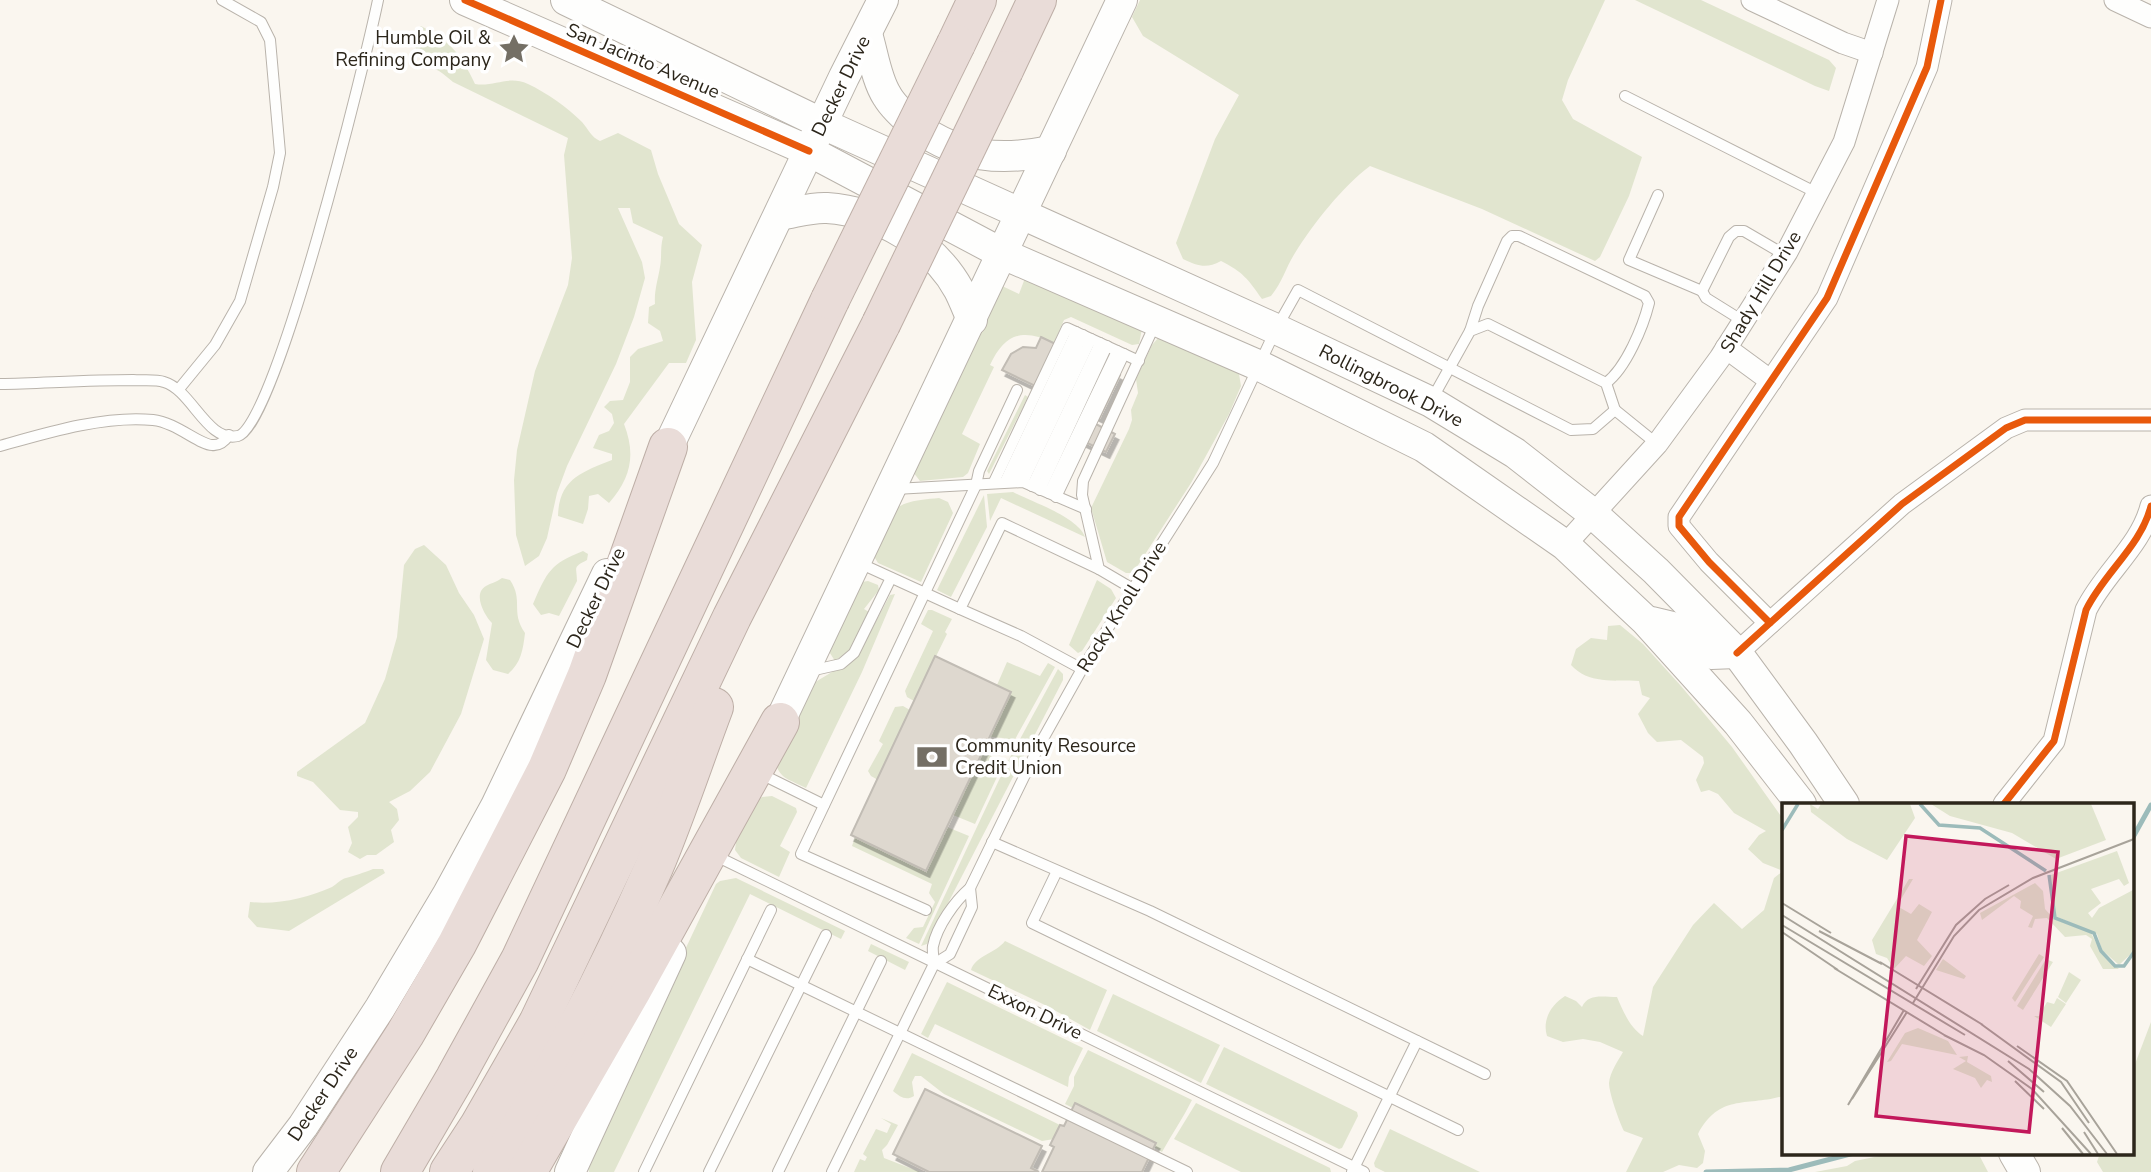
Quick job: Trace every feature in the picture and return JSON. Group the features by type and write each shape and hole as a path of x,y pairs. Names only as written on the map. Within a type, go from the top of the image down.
{"highway":[{"path":"400,1172 520,960 830,300 976,0"},
{"path":"449,1172 479,1126 538,1023 732,617 881,324 1037,0"},
{"path":"316,1172 405,1034 457,944 547,769 587,675 668,447"},
{"path":"492,1172 513,1140 588,1006 654,866 726,675 732,617"},
{"path":"527,1172 632,990 780,722"},
{"path":"374,1172 426,1105 520,960"}],"main road":[{"name":"San Jacinto Avenue","path":"465,0 809,151"},
{"name":"San Jacinto Avenue","path":"566,0 823,124"},
{"name":"Decker Drive","path":"268,1172 303,1126 380,1009 496,806 883,0"},
{"path":"570,1172 756,771 1122,0"},
{"path":"867,34 886,96 907,119 932,137 960,150 990,157 1021,157 1051,151"},
{"name":"Rollingbrook Drive","path":"823,124 1431,402 1515,453 1592,513 1656,571 1737,653 1843,803"},
{"name":"Rollingbrook Drive","path":"809,151 1003,254 1260,366 1424,447 1565,545 1645,620 1738,723 1800,803"},
{"path":"779,215 824,208 855,212 881,221 928,251 959,289 972,320"},
{"path":"1645,620 1677,628 1711,654 1737,653"},
{"path":"2015,1154 2025,1172"}],"street":[{"path":"1752,0 1843,43 1872,53"},
{"name":"Shady Hill Drive","path":"1565,545 1657,444 1727,348 1785,255 1844,142 1888,0"},
{"path":"1770,623 1709,562 1679,526 1679,517 1829,293 1927,67 1941,0"},
{"path":"2115,0 2151,17"},
{"path":"1727,348 1771,381"},
{"path":"1737,653 1902,504 2006,428 2025,420 2151,419"},
{"path":"2005,803 2054,741 2086,610 2094,594 2144,528 2151,506"}],"lane":[{"path":"178,389 215,345 240,301 273,187 280,153 270,40 261,22 222,0"},
{"path":"0,384 163,381 178,389 218,433 236,436 245,432 252,424 299,303 348,124 377,0"},
{"path":"1625,96 1818,194"},
{"path":"1658,195 1629,260 1702,290 1706,298 1743,321"},
{"path":"1702,290 1729,237 1736,231 1744,231 1785,255"},
{"path":"1431,402 1470,331 1478,306 1507,241 1512,236 1519,236 1644,296 1649,303 1646,316 1618,374 1606,383"},
{"name":"Rocky Knoll Drive","path":"970,888 972,906 950,954 934,964 933,947 955,901 970,888 1039,746 1082,669 1213,463 1276,329 1298,290 1449,367"},
{"path":"1099,569 1082,495 1083,481 1156,322"},
{"path":"1470,331 1488,324 1606,383 1615,410 1657,444"},
{"path":"1100,343 1139,361"},
{"path":"1027,487 1100,343"},
{"path":"1027,487 1100,343"},
{"path":"1027,487 1100,343"},
{"path":"1027,487 1100,343"},
{"path":"1449,367 1571,430 1593,429 1615,410"},
{"path":"926,910 801,854 976,485 979,471 1017,390"},
{"path":"0,446 60,430 106,422 165,422 207,445 215,446 224,442 229,435"},
{"path":"891,489 976,485 1027,487 1086,509"},
{"path":"960,610 1002,523 1099,569 1133,589"},
{"path":"857,562 1021,636 1082,669"},
{"path":"804,672 841,664 854,653 891,578"},
{"path":"756,771 824,805"},
{"path":"992,842 1150,911 1485,1074"},
{"name":"Exxon Drive","path":"716,856 1357,1170"},
{"path":"1057,871 1032,923 1458,1130"},
{"path":"644,1172 771,910"},
{"path":"709,1172 826,935"},
{"path":"747,959 1187,1172"},
{"path":"778,1172 881,961"},
{"path":"832,1172 934,964"},
{"path":"1357,1170 1417,1041"}],"green space":[{"path":"1140,0 1605,0 1568,80 1562,100 1573,119 1642,157 1629,196 1600,257 1595,261 1482,209 1370,166 1349,184 1320,218 1295,253 1271,296 1262,299 1244,277 1221,261 1202,266 1183,259 1176,243 1215,139 1239,95 1143,36 1132,17"},
{"path":"1635,0 1701,0 1829,60 1836,68 1829,91 1815,86"},
{"path":"421,26 454,50 475,84 514,81 528,84 570,111 600,141 618,133 651,150 679,224 702,245 692,282 696,340 686,363 669,363 624,424 630,446 627,475 609,503 598,494 589,496 583,524 558,516 559,503 568,485 582,473 612,460 612,454 593,448 599,435 609,431 614,423 612,414 604,407 610,401 623,400 630,382 630,357 638,349 663,341 660,331 648,323 649,307 655,304 663,237 633,223 630,208 618,208 642,262 645,278 616,364 567,466 557,493 547,538 539,556 525,566 516,535 514,480 517,450 535,371 568,285 572,258 564,155 568,138 453,82 428,66 415,46 415,35"},
{"path":"1025,278 1142,329 1139,344 1132,345 1071,317 1064,320 1054,343 1024,335 1009,340 990,365 994,367 962,434 980,444 968,473 963,477 920,481 913,472 1000,285 1019,294"},
{"path":"1159,337 1234,368 1239,374 1241,386 1229,414 1191,483 1133,573 1126,573 1107,562 1091,508 1129,429 1131,410 1138,393 1136,379 1152,345"},
{"path":"1025,395 1028,397 989,474 987,471"},
{"path":"1013,492 1064,517 1081,530 1085,537 1001,498 990,521 987,494"},
{"path":"984,495 987,527 951,597 937,590"},
{"path":"939,498 948,502 953,513 921,582 878,563 874,551 895,510 911,502"},
{"path":"424,545 446,565 484,639 461,714 430,772 410,791 389,802 397,809 399,820 391,830 394,842 376,855 367,855 360,859 348,852 352,843 348,827 358,817 358,812 340,810 313,782 297,776 297,772 365,723 385,679 397,637 404,565 415,549"},
{"path":"583,551 588,554 587,560 576,568 577,581 559,616 549,613 541,615 533,604 546,577 563,560"},
{"path":"502,578 510,580 514,587 518,618 525,633 521,656 508,674 493,670 486,660 492,623 483,610 480,599 486,586"},
{"path":"1097,580 1111,589 1116,598 1082,651 1078,653 1069,645"},
{"path":"862,582 878,585 879,590 864,609 869,612 852,648 835,661 828,650"},
{"path":"895,594 862,672 806,788 790,780 779,771 775,759 812,684 857,657 890,595"},
{"path":"928,610 952,619 914,701 907,697 905,691 933,631 921,624"},
{"path":"1620,625 1643,644 1732,747 1782,818 1782,871 1763,863 1748,849 1759,835 1766,831 1734,813 1718,794 1709,790 1701,792 1696,780 1704,763 1703,757 1681,740 1657,742 1648,733 1638,714 1650,698 1642,695 1639,681 1593,678 1571,665 1576,649 1591,638 1607,640 1608,626"},
{"path":"1007,662 1040,676 1048,663 1055,667 1013,743 1003,738 990,737 1011,692 997,685"},
{"path":"1058,669 1063,674 1063,680 927,944 921,946 1007,763"},
{"path":"903,706 910,710 878,780 868,771 883,744 879,741 895,707"},
{"path":"984,748 993,758 1004,762 975,824 953,815"},
{"path":"772,796 796,808 797,812 780,846 790,852 779,877 741,858 735,850 736,842 756,801"},
{"path":"947,827 969,836 919,944 906,938 914,928 923,927 935,902 929,893 932,884 852,846 855,837 926,871"},
{"path":"373,869 383,869 385,873 289,931 257,927 248,917 250,902 303,897"},
{"path":"1782,872 1782,1096 1735,1104 1716,1112 1698,1134 1705,1151 1703,1163 1697,1168 1679,1165 1663,1172 1626,1172 1643,1138 1624,1131 1611,1093 1611,1075 1623,1052 1600,1042 1583,1039 1563,1042 1547,1036 1549,1013 1565,996 1582,1007 1592,998 1617,997 1631,1024 1643,1036 1653,987 1693,925 1714,903 1742,929 1764,910 1774,878"},
{"path":"736,878 845,931 841,939 750,894 614,1172 589,1172 587,1158 716,884"},
{"path":"1005,941 1107,990 1090,1030 971,970 977,961"},
{"path":"871,944 909,962 905,970 868,951"},
{"path":"947,982 1083,1048 1069,1077 1068,1087 935,1024 928,1038 921,1034"},
{"path":"1113,994 1220,1045 1201,1083 1097,1031"},
{"path":"2151,1022 2151,1172 2103,1172 2097,1162 2100,1154 2134,1154 2134,1067"},
{"path":"1224,1047 1357,1112 1358,1116 1342,1148 1339,1149 1206,1084"},
{"path":"1088,1050 1192,1100 1162,1152 1154,1147 1156,1143 1075,1104 1073,1108 1065,1104 1074,1086 1074,1077"},
{"path":"912,1053 1060,1125 1054,1139 1042,1141 944,1094 921,1076 915,1076 912,1082 914,1096 901,1097 893,1091"},
{"path":"1196,1103 1330,1168 1331,1172 1241,1172 1174,1139"},
{"path":"881,1118 898,1125 882,1150 884,1158 920,1172 854,1172 860,1159 865,1161 867,1157 863,1154 876,1129 887,1133 891,1124"},
{"path":"1390,1129 1480,1172 1385,1172 1375,1167 1374,1163"},
{"path":"1979,1154 1988,1172 1815,1172 1879,1156"}],"building":[{"path":"1041,337 1120,375 1100,417 1002,370 1011,354 1023,347 1036,348"},
{"path":"1092,422 1115,434 1106,452 1083,441"},
{"path":"935,656 1011,692 926,871 851,835"},
{"path":"925,1089 1042,1146 1031,1168 1039,1172 929,1172 893,1154"},
{"path":"1075,1103 1156,1143 1142,1172 1042,1172 1054,1147 1050,1145 1060,1125 1064,1126"}],"waterway":[{"path":"2134,835 2151,805"},
{"path":"1706,1172 1789,1170 1850,1154"}],"cycle path":[{"path":"465,0 809,151"},
{"path":"1737,653 1770,623 1709,562 1679,526 1679,517 1827,298 1927,67 1941,0"},
{"path":"1770,623 1902,504 2006,428 2025,420 2151,420"},
{"path":"2005,803 2054,741 2086,610 2131,547 2151,506"}],"place":[{"name":"Humble Oil & Refining Company","path":"514,49"},
{"name":"Community Resource Credit Union","path":"932,757"}]}
